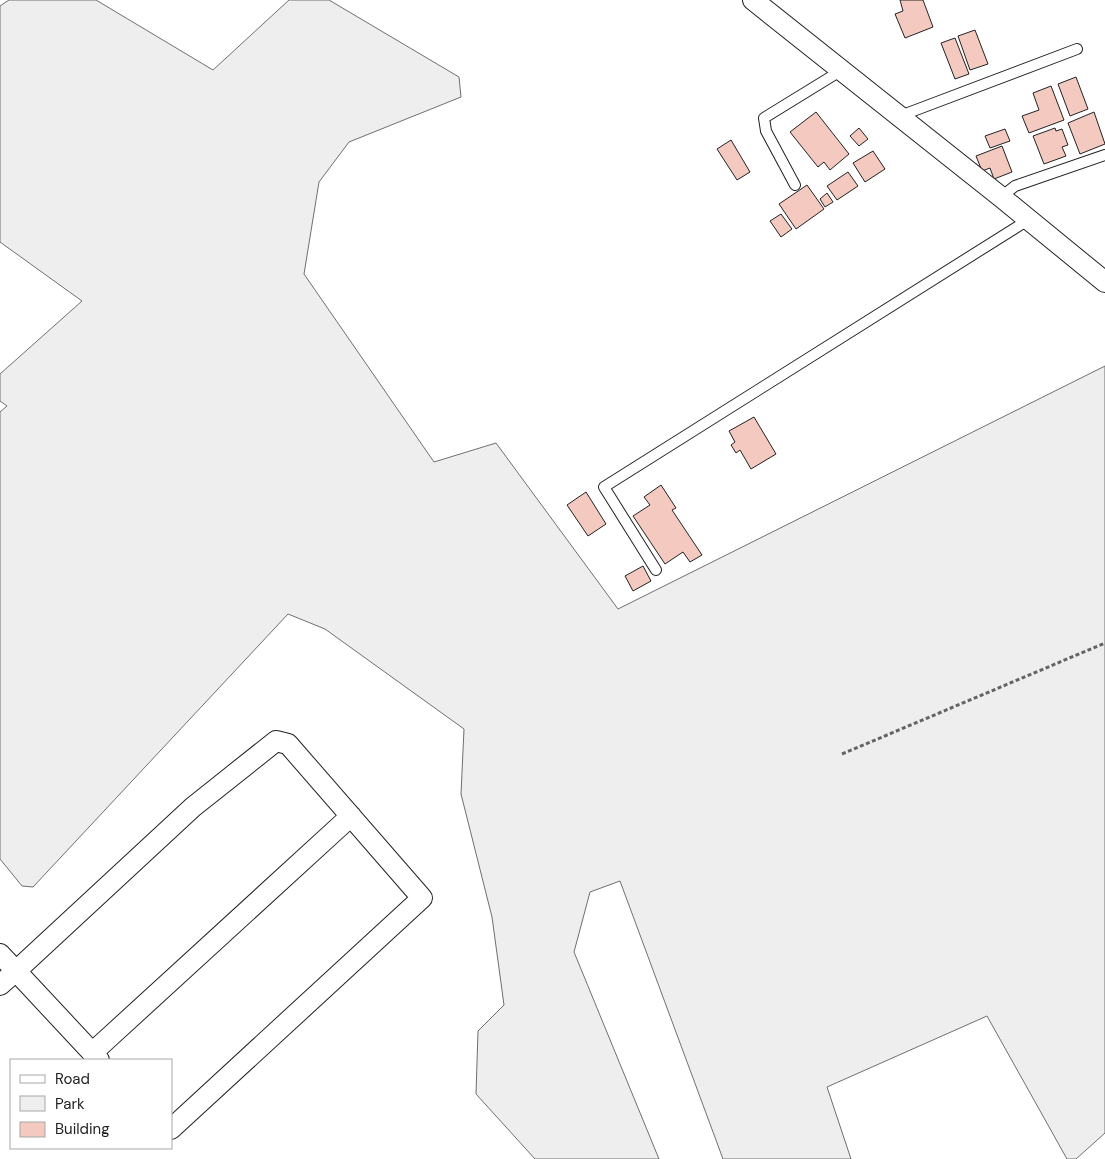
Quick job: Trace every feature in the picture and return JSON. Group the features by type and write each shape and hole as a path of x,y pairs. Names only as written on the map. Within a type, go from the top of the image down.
{"street":[{"path":"753,0 1105,282"},
{"path":"0,985 193,807 276,741 288,744 422,898 172,1128"},
{"path":"0,954 96,1057 351,816"}],"lane":[{"path":"900,116 1077,49"},
{"path":"795,185 766,131 764,118 842,70"},
{"path":"1001,197 1015,186 1105,155"},
{"path":"656,570 604,487 1028,220"}],"path":[{"path":"842,754 1105,643"}],"green space":[{"path":"9,0 96,0 213,70 289,0 329,0 459,77 461,97 349,142 319,182 304,274 434,462 496,443 618,609 1105,366 1105,1133 1076,1159 1067,1159 987,1016 827,1087 851,1159 723,1159 620,881 590,892 574,952 659,1159 535,1159 476,1094 478,1031 504,1005 492,917 461,794 464,729 325,629 288,614 33,887 22,886 0,859 0,412 7,406 0,401 0,374 82,301 0,242 0,6"}],"building":[{"path":"900,0 923,0 933,27 905,38 895,14 903,11"},
{"path":"975,30 988,64 970,70 958,36"},
{"path":"955,38 969,74 955,79 941,43"},
{"path":"1076,77 1088,109 1070,116 1058,84"},
{"path":"1051,86 1064,120 1029,133 1022,116 1039,110 1033,93"},
{"path":"816,112 849,154 830,170 824,162 818,167 790,132"},
{"path":"1094,112 1105,144 1080,154 1068,123"},
{"path":"859,128 868,139 859,146 850,136"},
{"path":"1055,128 1056,131 1062,129 1068,145 1062,147 1066,156 1044,164 1033,136"},
{"path":"1005,129 1010,141 990,148 985,136"},
{"path":"731,140 750,172 737,180 717,149"},
{"path":"1002,146 1012,172 994,179 990,168 982,171 976,156"},
{"path":"873,151 885,169 865,182 853,163"},
{"path":"848,172 858,186 837,200 827,186"},
{"path":"807,185 824,209 796,229 779,204"},
{"path":"827,193 833,202 825,207 820,199"},
{"path":"781,214 792,229 781,237 770,221"},
{"path":"754,417 776,454 751,469 740,450 736,453 731,445 735,442 729,431"},
{"path":"661,485 676,508 672,510 702,555 690,562 683,552 665,564 633,516 650,505 644,497"},
{"path":"586,492 606,524 588,536 567,505"},
{"path":"643,566 651,581 633,591 625,576"}]}
